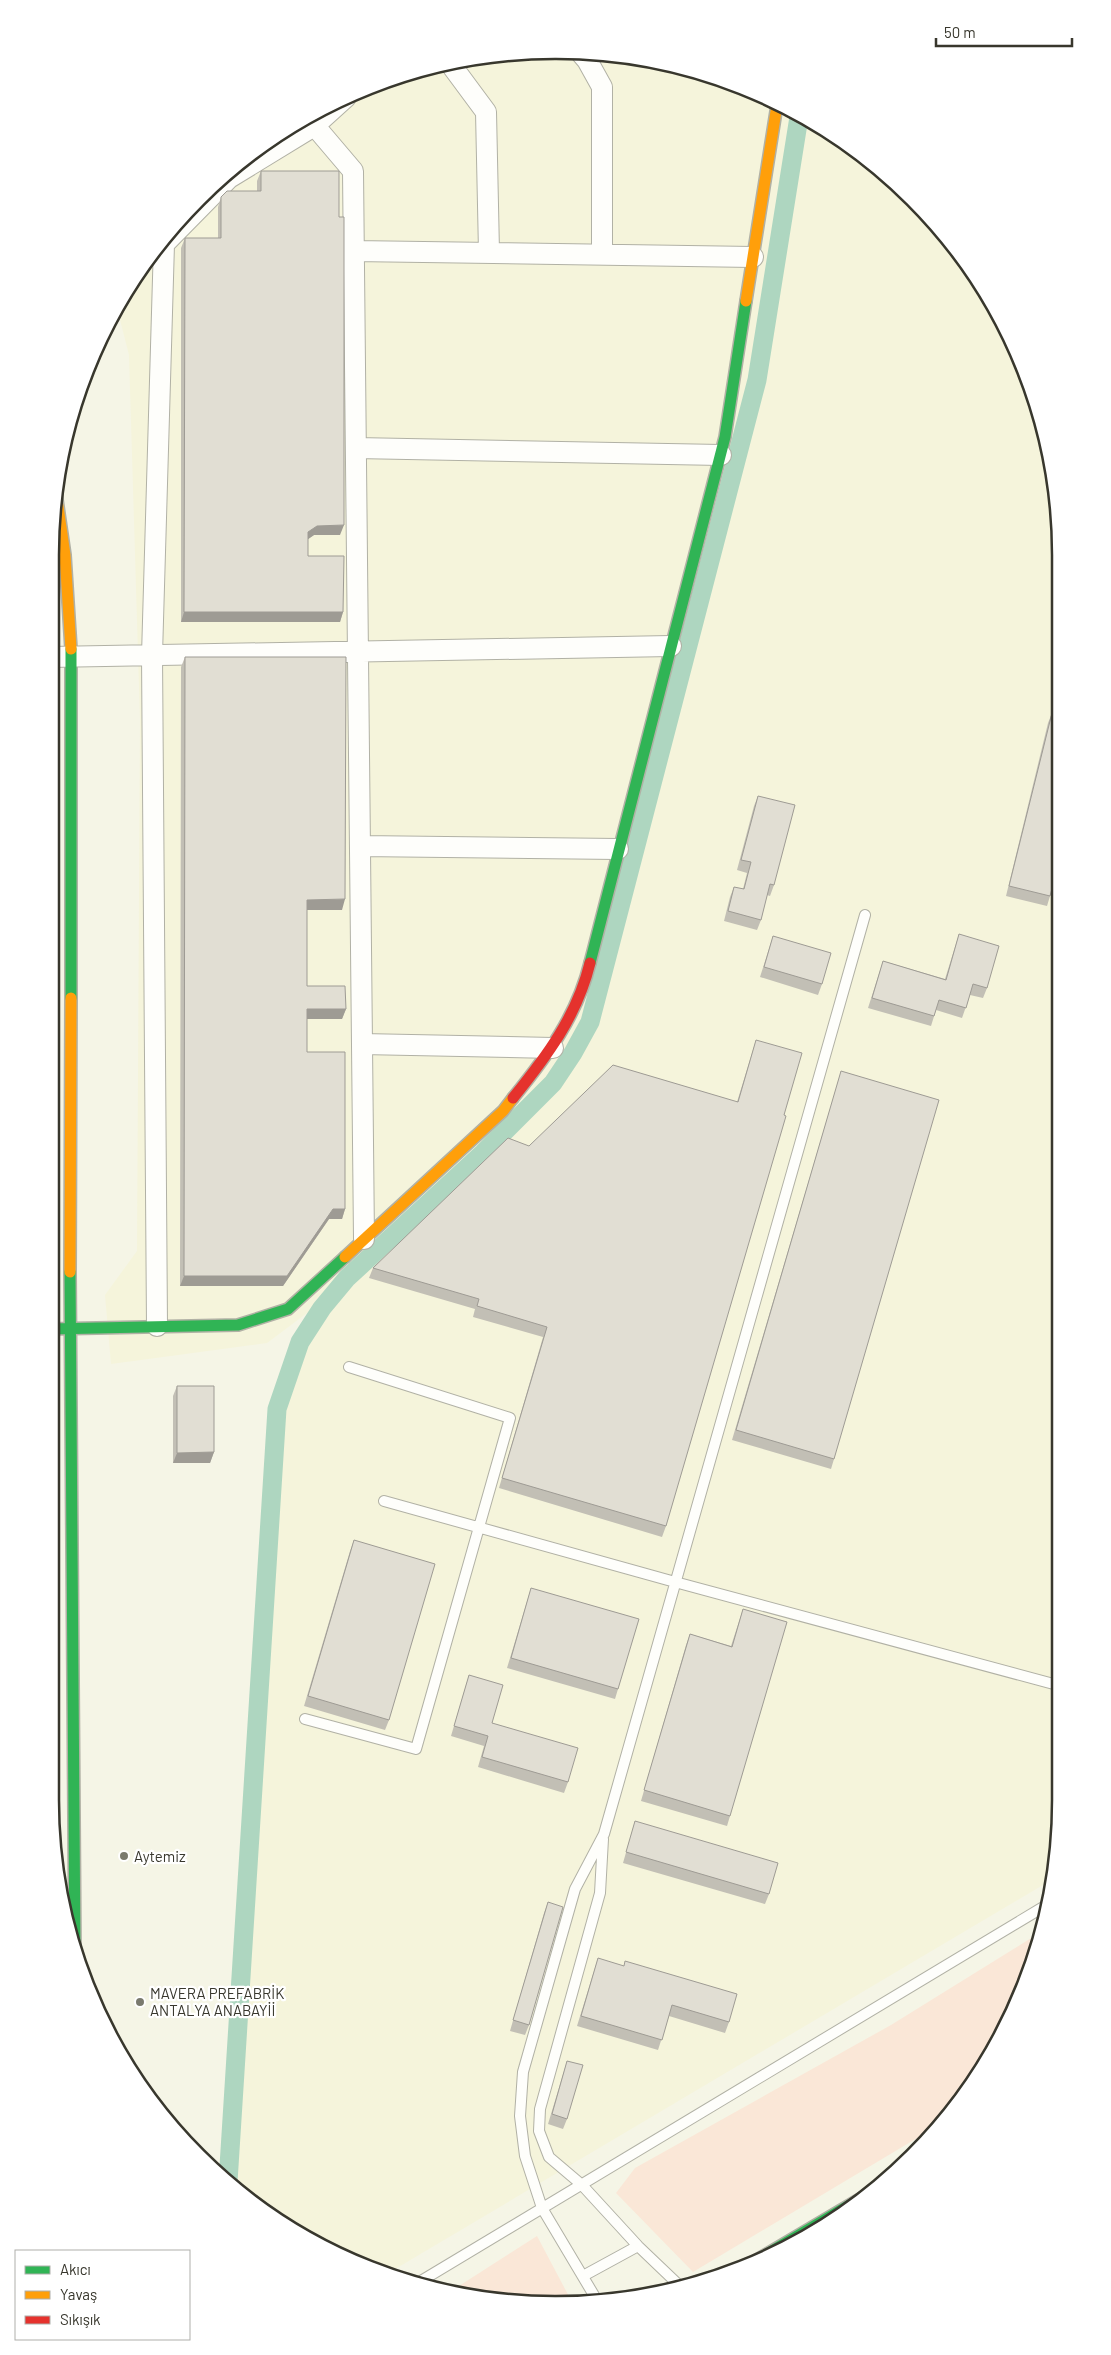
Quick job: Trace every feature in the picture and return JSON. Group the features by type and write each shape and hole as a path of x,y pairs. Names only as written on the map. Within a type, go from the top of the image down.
{"main road":[{"path":"59,1329 238,1324 288,1308 503,1111 553,1048 584,989 618,849 721,455 776,111"},
{"path":"60,522 65,555 72,657 70,1329 75,1923"}],"street":[{"path":"590,60 602,87 602,253"},
{"path":"454,69 486,112 489,252"},
{"path":"312,123 353,171 364,1238"},
{"path":"252,162 300,129"},
{"path":"354,251 602,253 754,257"},
{"path":"157,1326 152,655 161,253"},
{"path":"356,448 721,455"},
{"path":"59,657 671,646"},
{"path":"360,846 618,849"},
{"path":"362,1044 553,1048"}],"lane":[{"path":"676,2281 638,2246 582,2185 549,2157 539,2127 540,2109 600,1893 604,1834 865,915"},
{"path":"306,1719 416,1749 510,1418 349,1367"},
{"path":"384,1501 1052,1684"},
{"path":"594,2294 542,2208 525,2156 520,2116 526,2062 575,1889 604,1834"},
{"path":"425,2278 1040,1909"},
{"path":"521,2129 539,2127"},
{"path":"583,2276 638,2246"}],"shaded area":[{"path":"556,59 620,63 652,68 715,85 775,110 804,125 858,161 907,204 950,253 986,307 1001,336 1026,396 1043,459 1048,491 1052,556 1052,1800 1051,1832 1045,1884 394,2269 336,2245 307,2230 253,2194 227,2172 284,1376 315,1307 267,1343 111,1364 105,1295 137,1251 140,720 129,355 119,318 161,253 204,204 228,182 253,161 307,125 336,110 396,85 459,68 523,60"},
{"path":"1032,1937 1014,1990 986,2048 950,2102 921,2136 693,2272 616,2193 635,2168 891,2025"},
{"path":"537,2236 569,2296 523,2295 458,2287"}],"building":[{"path":"261,171 339,171 339,217 344,217 344,525 317,526 308,532 308,556 344,556 343,612 184,612 185,238 221,238 221,197 227,191 261,191"},
{"path":"185,657 346,657 345,899 307,900 307,986 345,986 346,1009 307,1009 307,1052 345,1052 345,1209 333,1209 287,1276 184,1276"},
{"path":"1052,713 1052,888 1050,896 1009,886"},
{"path":"758,796 795,805 774,885 770,884 761,920 728,911 734,887 744,889 751,862 741,860"},
{"path":"959,934 999,946 987,988 973,984 966,1008 939,1000 934,1016 872,998 883,961 946,980"},
{"path":"773,936 831,953 822,984 764,967"},
{"path":"756,1040 802,1053 784,1115 786,1116 666,1526 502,1478 547,1327 477,1306 479,1299 373,1268 508,1138 529,1146 613,1065 738,1102"},
{"path":"841,1071 939,1100 834,1459 736,1430"},
{"path":"177,1386 214,1386 214,1452 177,1453"},
{"path":"354,1540 435,1564 389,1720 308,1696"},
{"path":"531,1588 639,1619 618,1689 511,1658"},
{"path":"743,1609 787,1622 730,1816 644,1790 690,1634 732,1647"},
{"path":"469,1675 503,1685 492,1723 578,1748 568,1782 482,1757 488,1736 454,1726"},
{"path":"635,1821 778,1863 769,1894 626,1852"},
{"path":"548,1902 563,1907 529,2025 513,2020"},
{"path":"598,1958 624,1966 625,1961 737,1994 729,2022 672,2005 662,2040 581,2016"},
{"path":"567,2061 583,2065 567,2119 552,2114"}],"waterway":[{"path":"229,2173 277,1409 300,1342 322,1308 347,1278 483,1153 553,1083 573,1053 590,1022 757,380 798,122"}],"traffic: fast":[{"path":"590,963 725,437 746,301"},
{"path":"71,649 71,998"},
{"path":"59,1329 238,1325 288,1309 345,1257"},
{"path":"70,1272 75,1923"}],"traffic: slow":[{"path":"746,301 776,111"},
{"path":"60,522 65,555 71,649"},
{"path":"70,1272 71,998"},
{"path":"345,1257 503,1111 513,1098"}],"traffic: jam":[{"path":"513,1098 538,1067 569,1018 590,963"}],"place":[{"name":"Aytemiz","path":"124,1856"},
{"name":"MAVERA PREFABRİK ANTALYA ANABAYİİ","path":"140,2002"}]}
